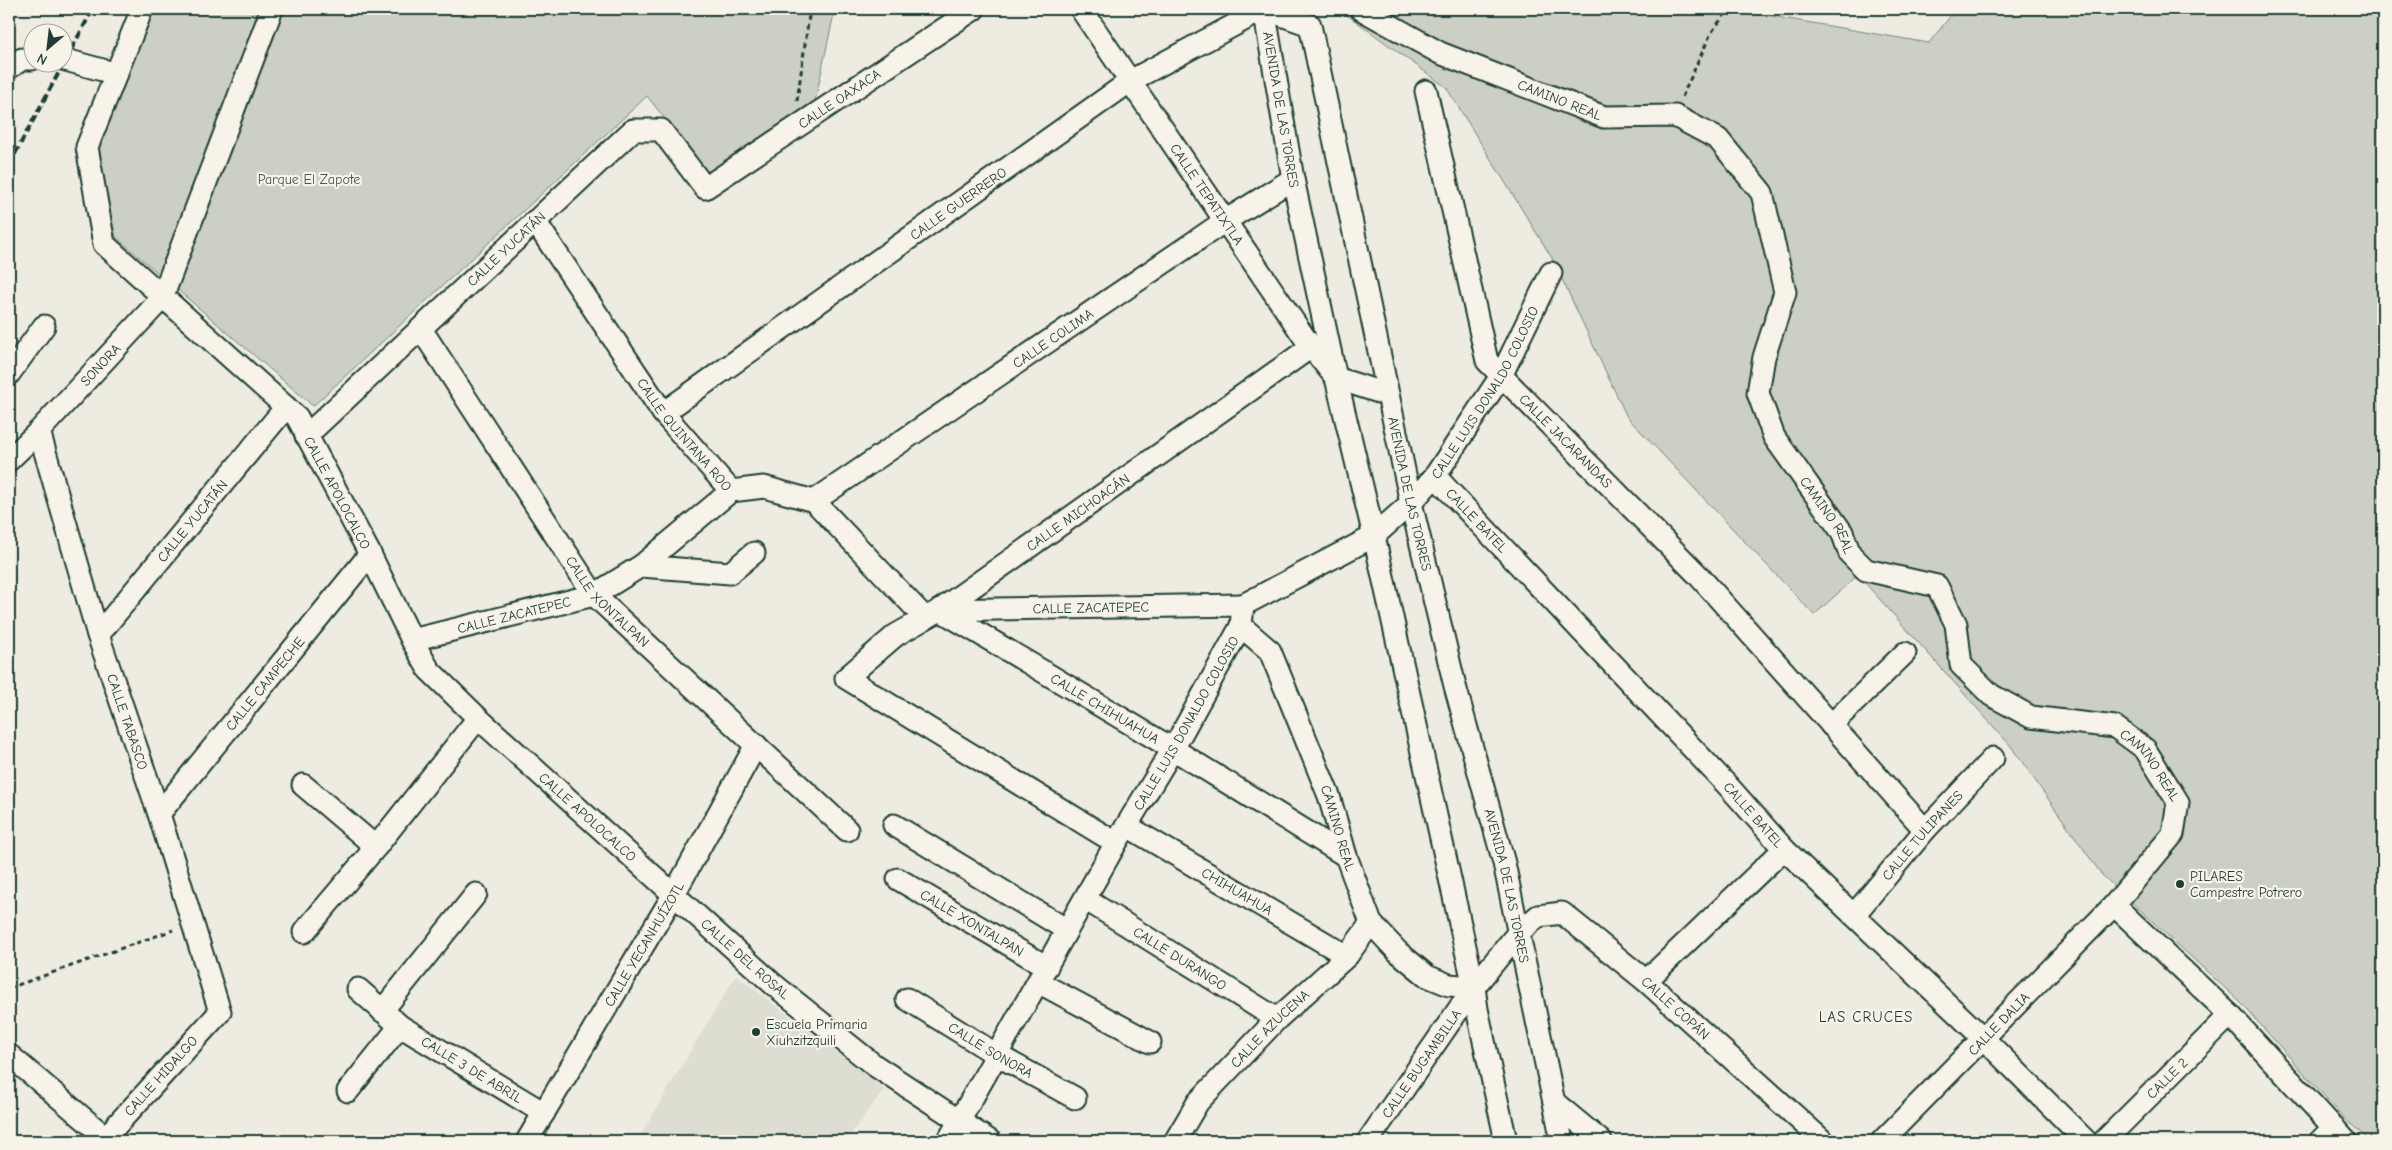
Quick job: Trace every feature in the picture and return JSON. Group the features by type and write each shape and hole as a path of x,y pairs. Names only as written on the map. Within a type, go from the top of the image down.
{"street":[{"name":"CALLE APOLOCALCO","path":"142,9 87,148 104,244 297,417 429,670 478,718 674,894"},
{"path":"162,298 272,9"},
{"name":"CALLE OAXACA","path":"705,188 974,9"},
{"name":"CALLE TEPATIXTLA","path":"1081,9 1132,80 1311,347 1336,378"},
{"name":"CALLE GUERRERO","path":"663,413 1132,80 1264,9"},
{"name":"AVENIDA DE LAS TORRES","path":"1506,1141 1477,1009 1474,987 1374,536 1336,378 1293,179 1264,9 1310,25 1411,503 1455,686 1504,863 1562,1141"},
{"name":"CAMINO REAL","path":"1361,9 1440,53 1604,117 1675,116 1718,139 1762,193 1785,292 1764,357 1758,393 1774,437 1842,532 1850,554 1866,570 1936,586 1956,624 1961,665 1991,695 2031,717 2115,727 2145,749 2178,802 2173,834 2114,906"},
{"path":"9,68 22,59"},
{"path":"72,62 116,74"},
{"name":"CALLE JACARANDAS","path":"1426,91 1487,361 1698,576 1925,830"},
{"name":"CALLE YUCATÁN","path":"306,436 633,130 661,130 705,188"},
{"name":"CALLE COLIMA","path":"814,501 1225,221 1293,179"},
{"name":"CALLE QUINTANA ROO","path":"535,221 663,413 730,491 764,487 814,501"},
{"name":"CALLE LUIS DONALDO COLOSIO","path":"948,1141 1067,930 1173,749 1241,626 1242,605 1374,536 1411,503 1435,476 1500,376 1551,273"},
{"name":"SONORA","path":"9,460 39,431 162,298"},
{"path":"9,374 44,326"},
{"name":"CALLE XONTALPAN","path":"420,328 594,595 847,830"},
{"name":"CALLE MICHOACÁN","path":"1122,835 846,678 896,635 933,614 1311,347"},
{"path":"1336,378 1388,395"},
{"name":"CALLE YUCATÁN","path":"98,635 286,407"},
{"name":"CALLE TABASCO","path":"39,431 98,635 159,814 220,1012"},
{"name":"CALLE BATEL","path":"1435,476 1729,787 1784,849 1984,1039 2086,1141"},
{"name":"CALLE ZACATEPEC","path":"412,640 594,595 641,566 730,491"},
{"path":"814,501 933,614"},
{"path":"641,566 730,573 754,553"},
{"name":"CALLE CAMPECHE","path":"159,814 370,554"},
{"name":"CALLE ZACATEPEC","path":"933,614 1242,605"},
{"name":"CALLE CHIHUAHUA","path":"933,614 1173,749 1346,856"},
{"name":"CAMINO REAL","path":"1241,626 1270,651 1329,796 1346,856 1371,923 1398,952 1427,976 1449,985 1474,987"},
{"path":"1831,725 1905,654"},
{"path":"304,932 376,847 478,718"},
{"name":"CALLE YECANHUÍZOTL","path":"532,1139 544,1113 674,894 756,745"},
{"name":"CALLE TULIPANES","path":"1854,915 1925,830 1993,758"},
{"path":"303,786 376,847"},
{"path":"894,825 1067,930"},
{"name":"CHIHUAHUA","path":"1122,835 1347,956"},
{"path":"1646,981 1784,849"},
{"name":"CALLE XONTALPAN","path":"898,879 1042,974 1150,1042"},
{"path":"382,1011 476,894"},
{"name":"CALLE DEL ROSAL","path":"674,894 773,984 866,1059 990,1141"},
{"name":"CALLE DURANGO","path":"1085,899 1277,1019"},
{"path":"2114,906 2230,1015 2333,1136"},
{"name":"CALLE DALIA","path":"1882,1141 2114,906"},
{"name":"CALLE COPÁN","path":"1474,987 1518,933 1538,916 1562,912 1646,981 1823,1141"},
{"name":"CALLE AZUCENA","path":"1175,1141 1198,1102 1277,1019 1347,956 1371,923"},
{"name":"CALLE BUGAMBILLA","path":"1368,1141 1474,987"},
{"name":"CALLE 3 DE ABRIL","path":"358,989 400,1026 544,1113"},
{"name":"CALLE SONORA","path":"907,1000 997,1055 1075,1098"},
{"name":"CALLE HIDALGO","path":"106,1140 220,1012"},
{"name":"CALLE 2","path":"2104,1141 2230,1015"},
{"path":"348,1091 400,1026"},
{"path":"9,1055 106,1140"},
{"path":"1554,1102 1601,1141"}],"path":[{"path":"793,129 810,9"},
{"path":"1675,116 1712,33 1729,9"},
{"path":"9,988 192,923"}],"shaded area":[{"name":"Escuela Primaria Xiuhzitzquili","path":"736,975 884,1089 846,1141 637,1141"}],"green space":[{"name":"Parque El Zapote","path":"150,9 835,9 815,101 710,176 647,96 313,406 116,237 95,148"},
{"path":"1339,9 1730,9 1929,43 1956,9 2383,9 2383,1141 2370,1141 2345,1119 2240,1002 2102,875 2010,745 1858,575 1814,615 1627,417 1552,258 1446,87"}],"railway":[{"path":"9,165 93,9"}],"place":[{"name":"PILARES Campestre Potrero","path":"2180,884"},
{"name":"Escuela Primaria Xiuhzitzquili","path":"756,1032"}],"district":[{"name":"LAS CRUCES","path":"1866,1017"}]}
